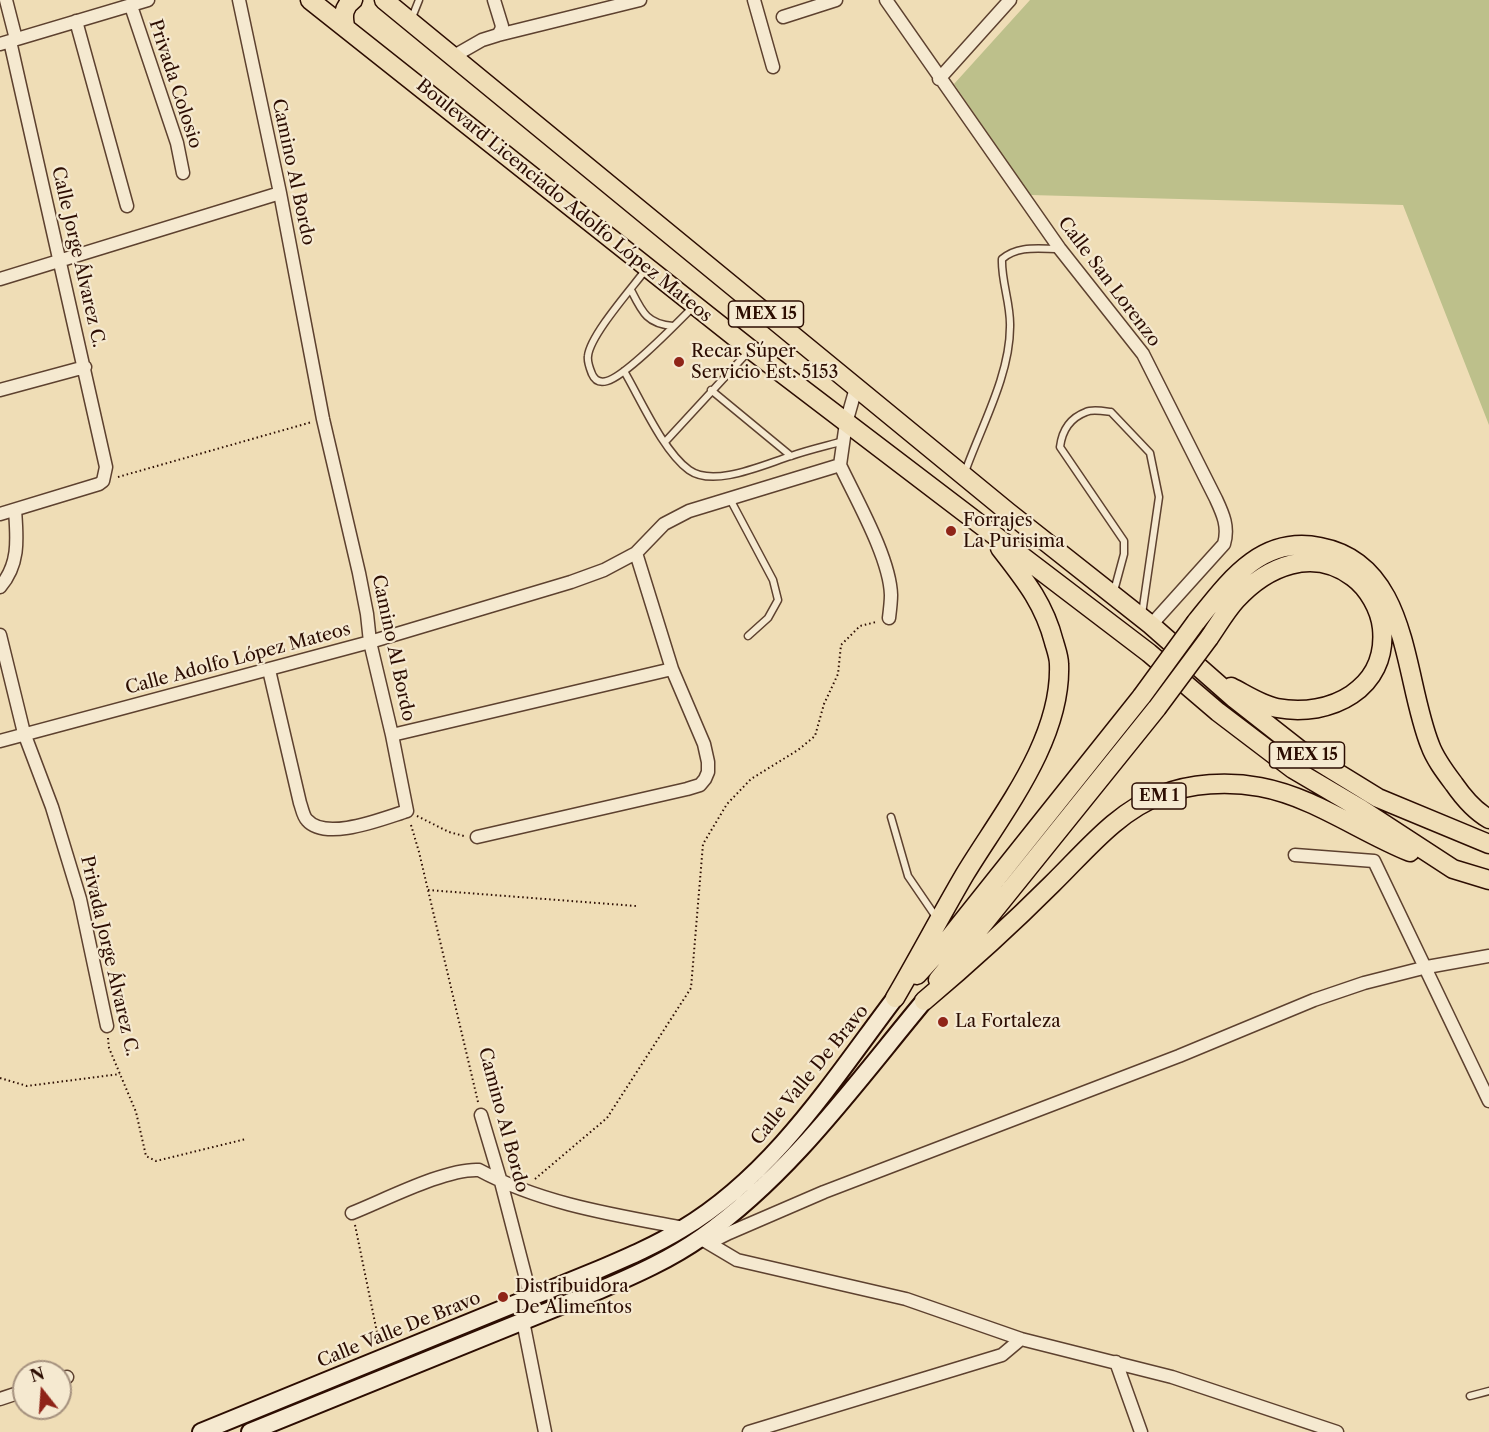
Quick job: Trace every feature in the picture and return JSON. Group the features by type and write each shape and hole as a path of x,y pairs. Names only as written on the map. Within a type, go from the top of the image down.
{"main road":[{"name":"Boulevard Licenciado Adolfo López Mateos","path":"310,0 750,349 845,432 984,528 1149,653 1218,712 1293,769 1361,809 1453,869 1489,880"},
{"path":"345,26 343,17 352,0"},
{"name":"MEX 15","path":"384,0 856,388 1146,621 1206,674 1300,750 1368,792 1422,817 1489,843"},
{"name":"EM 1","path":"896,998 938,920 1021,786 1037,754 1055,705 1059,663 1050,626 1040,601 984,528"},
{"name":"EM 1","path":"924,1001 949,964 1150,702 1196,622 1238,572 1254,559 1279,549 1304,544 1337,550 1363,567 1380,584 1393,608 1430,746 1461,794 1489,819"},
{"name":"EM 1","path":"896,998 938,952 1150,702 1209,638 1235,601 1256,582 1272,571 1293,563 1318,562 1341,568 1362,584 1374,604 1382,626 1382,645 1376,667 1363,685 1347,699 1325,708 1304,711 1274,707 1206,674"},
{"name":"EM 1","path":"924,1001 991,943 1096,840 1130,812 1159,795 1188,787 1227,784 1259,787 1291,795 1402,848 1453,869"},
{"name":"Calle Valle De Bravo","path":"201,1432 531,1298 647,1248 684,1228 719,1203 757,1170 788,1136 896,998"},
{"name":"Calle Valle De Bravo","path":"250,1432 646,1270 705,1241 767,1185 803,1148 924,1001"}],"street":[{"name":"Calle Jorge Álvarez C.","path":"6,0 8,41 85,367 106,467 104,481"},
{"path":"8,41 148,0"},
{"name":"Camino Al Bordo","path":"239,0 280,193 323,419 359,573 370,642 407,811"},
{"path":"494,0 502,26 498,35"},
{"path":"454,57 482,40 498,35 640,0"},
{"path":"754,0 773,67"},
{"path":"783,17 836,0"},
{"name":"Calle San Lorenzo","path":"886,0 939,79 1060,249 1143,354 1226,522 1227,533 1224,544 1146,621"},
{"path":"939,79 1010,0"},
{"name":"Privada Colosio","path":"131,6 177,143 183,173"},
{"path":"76,21 127,206"},
{"path":"0,279 280,193"},
{"path":"0,390 85,367"},
{"path":"856,388 845,432 840,465 871,528 882,559 890,585 889,618"},
{"name":"Calle Adolfo López Mateos","path":"0,741 370,642 571,582 604,570 636,553 664,524 689,511 840,465"},
{"path":"0,514 88,488 104,481"},
{"path":"0,587 14,564 17,549 15,510"},
{"path":"477,837 586,814 700,785 705,779 708,762 704,744 672,669 636,553"},
{"path":"0,635 24,733"},
{"path":"392,735 672,669"},
{"path":"269,670 300,803 307,820 314,825 327,828 351,828 407,811"},
{"name":"Privada Jorge Álvarez C.","path":"24,733 64,845 80,899 107,1026"},
{"path":"1295,855 1374,861 1427,967 1489,1101"},
{"path":"705,1241 824,1192 1179,1056 1314,1000 1364,983 1427,967 1489,956"},
{"name":"Camino Al Bordo","path":"481,1115 531,1298"},
{"path":"352,1213 445,1175 479,1170 521,1190 617,1216 684,1228"},
{"path":"705,1241 737,1260 906,1299 1021,1339 1172,1377 1337,1432"},
{"path":"523,1321 545,1432"},
{"path":"749,1432 1002,1355 1021,1339"},
{"path":"1116,1362 1141,1432"}],"lane":[{"path":"411,21 419,0"},
{"path":"964,476 1000,381 1009,349 1011,326 1002,259 1010,252 1023,248 1060,249"},
{"path":"647,268 597,335 588,354 594,379 606,382 624,371 695,305"},
{"path":"631,290 644,314 652,321 659,325 673,326"},
{"path":"665,442 750,349"},
{"path":"624,371 665,442 680,462 699,475 720,476 752,469 791,456 845,432"},
{"path":"711,390 791,456"},
{"path":"1113,595 1124,554 1125,541 1060,447 1062,434 1070,423 1087,411 1111,412 1150,453 1159,497 1146,621"},
{"path":"730,499 773,580 778,600 768,618 748,636"},
{"path":"891,817 908,876 938,920"},
{"path":"1470,1396 1489,1391"}],"path":[{"path":"104,481 323,419"},
{"path":"521,1190 607,1118 691,988 703,844 728,804 751,779 798,750 815,736 824,705 838,674 841,645 860,627 889,618"},
{"path":"407,811 449,832 468,838 477,837"},
{"name":"Camino Al Bordo","path":"407,811 481,1115"},
{"path":"428,891 636,906"},
{"name":"Privada Jorge Álvarez C.","path":"107,1026 109,1048 136,1112 146,1156 156,1161 246,1138"},
{"path":"0,1078 27,1086 120,1074"},
{"path":"352,1213 382,1358"}],"green space":[{"path":"1030,0 1489,0 1489,425 1403,205 1030,195 954,84"}],"place":[{"name":"Recar Súper Servicio Est. 5153","path":"679,362"},
{"name":"Forrajes La Purisima","path":"951,531"},
{"name":"La Fortaleza","path":"943,1022"},
{"name":"Distribuidora De Alimentos","path":"503,1297"}]}
